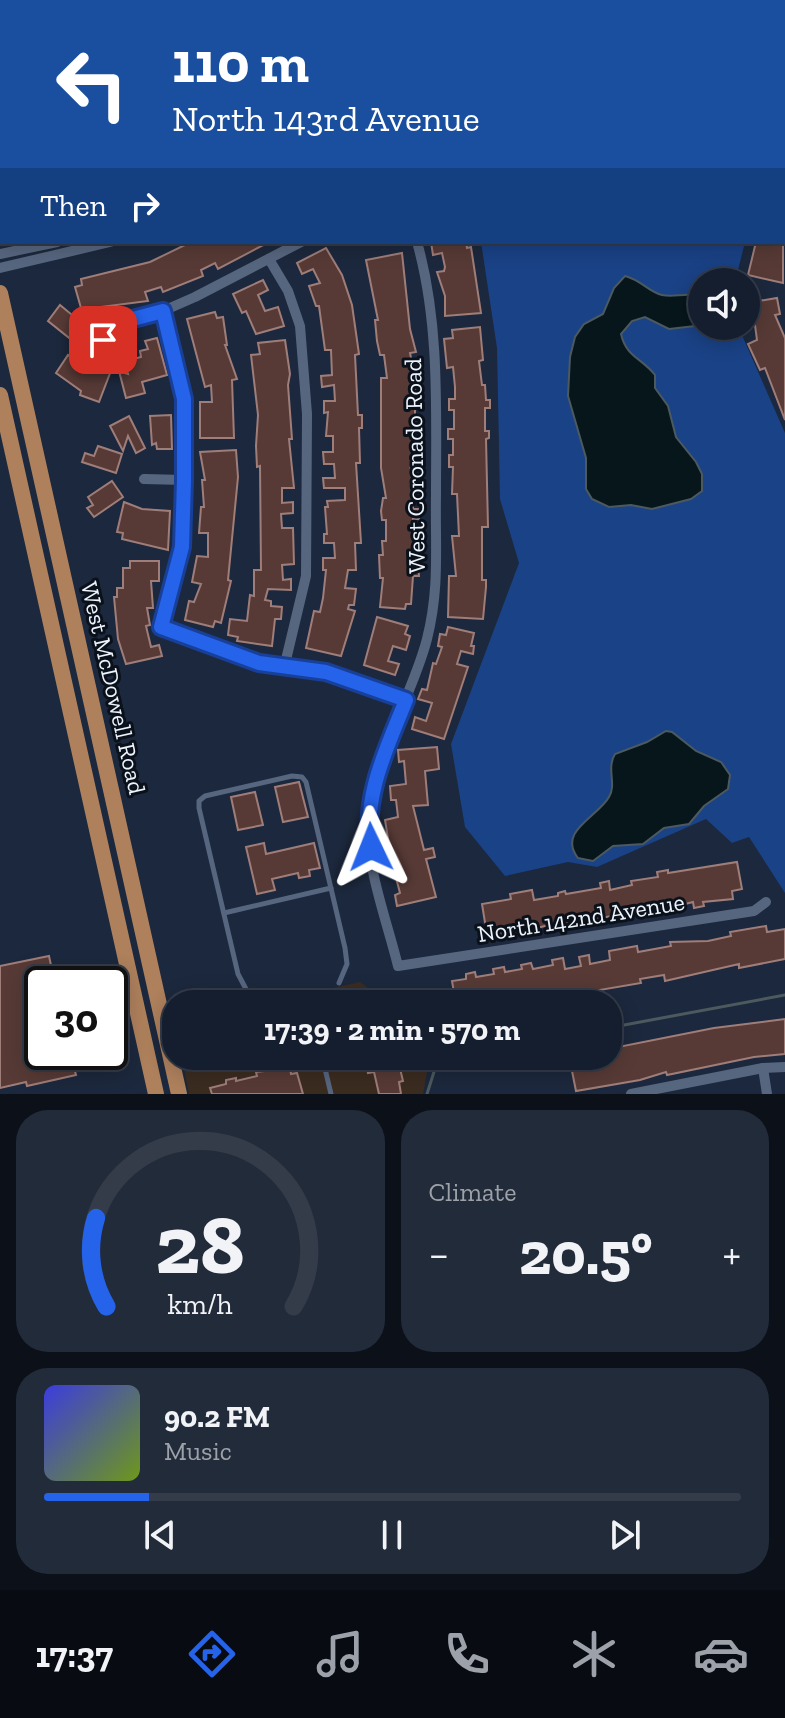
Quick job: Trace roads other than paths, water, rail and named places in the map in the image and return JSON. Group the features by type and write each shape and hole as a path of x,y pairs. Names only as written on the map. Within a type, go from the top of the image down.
{"main road":[{"name":"West McDowell Road","path":"0,293 162,1019"},
{"name":"West McDowell Road","path":"0,395 156,1094"},
{"path":"105,861 125,856"},
{"path":"151,1069 162,1066"},
{"name":"West McDowell Road","path":"174,1070 179,1094"}],"street":[{"path":"0,254 48,244"},
{"path":"0,268 102,244"},
{"path":"103,340 114,324 163,311 297,244"},
{"name":"West Coronado Road","path":"398,966 368,826 379,768 427,640 438,575 433,349 424,267 418,244"},
{"path":"269,259 288,291 300,326 307,414 306,576 284,668"},
{"path":"163,311 184,399 184,480 182,547 161,627 259,663 326,672 406,700"},
{"path":"144,479 184,480"},
{"name":"North 142nd Avenue","path":"398,966 754,911 766,902"},
{"path":"631,1094 763,1068 785,1067"},
{"path":"763,1068 767,1094"}],"lane":[{"path":"247,990 238,974 199,801 205,796 302,777 306,782 347,964 339,983"},
{"path":"224,913 331,888"},
{"path":"325,1070 331,1094"}],"waterway":[{"path":"622,1025 785,995"},
{"path":"427,1094 435,1070"}]}
